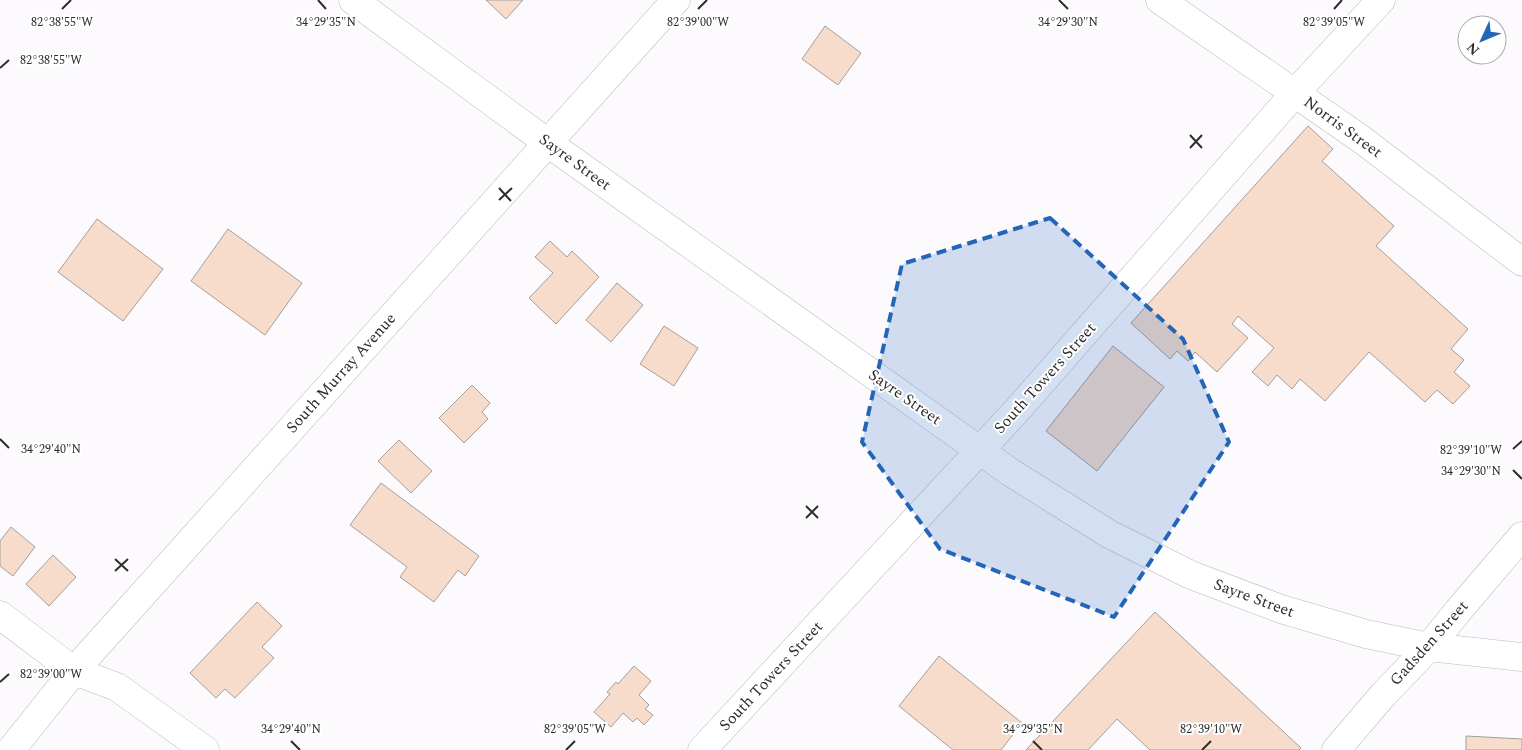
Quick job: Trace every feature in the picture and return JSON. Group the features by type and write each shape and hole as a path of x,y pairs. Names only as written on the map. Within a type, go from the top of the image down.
{"main road":[{"name":"Sayre Street","path":"352,0 548,143 1010,472 1109,534 1191,575 1281,609 1366,634 1430,647 1522,656"},
{"name":"South Murray Avenue","path":"11,750 74,671 676,0"},
{"name":"Norris Street","path":"1160,0 1361,139 1522,262"},
{"name":"South Towers Street","path":"702,750 980,450 1202,201 1295,93 1381,0"},
{"name":"Gadsden Street","path":"1336,750 1382,695 1430,647 1522,536"},
{"path":"0,615 74,671 117,687 205,750"}],"highlighted area":[{"path":"1050,218 1183,339 1229,442 1114,617 940,549 862,442 902,264"}],"building":[{"path":"486,0 523,0 506,19"},
{"path":"825,26 861,53 838,85 802,59"},
{"path":"1308,126 1333,149 1322,161 1394,226 1376,246 1468,329 1451,349 1464,360 1454,372 1470,386 1453,404 1437,390 1425,402 1369,352 1325,401 1300,379 1292,389 1277,375 1268,386 1252,372 1274,348 1238,316 1232,324 1248,338 1217,372 1195,352 1188,361 1177,351 1170,359 1131,323"},
{"path":"97,219 163,269 123,321 58,272"},
{"path":"228,229 302,283 265,335 191,281"},
{"path":"550,241 567,257 572,251 599,277 556,324 529,298 553,273 535,257"},
{"path":"617,283 643,305 611,342 586,320"},
{"path":"664,326 698,348 674,386 640,364"},
{"path":"1113,346 1164,387 1097,471 1046,431"},
{"path":"472,385 490,403 482,412 488,419 464,443 439,418"},
{"path":"399,440 432,471 411,493 378,461"},
{"path":"381,483 479,556 465,576 458,570 434,602 400,577 407,567 350,525"},
{"path":"11,527 35,547 13,576 0,566 0,541"},
{"path":"53,555 76,577 49,606 26,584"},
{"path":"257,602 282,626 262,647 274,658 235,698 225,689 216,698 190,673"},
{"path":"1155,612 1301,748 1299,750 1150,750 1117,719 1088,750 1026,750"},
{"path":"939,656 1022,723 1001,750 953,750 899,706"},
{"path":"634,666 651,681 639,695 649,705 645,709 653,715 644,725 637,718 633,722 623,713 611,727 594,712 610,694 607,692 616,682 618,684"},
{"path":"1466,736 1522,739 1522,750 1466,750"}]}
